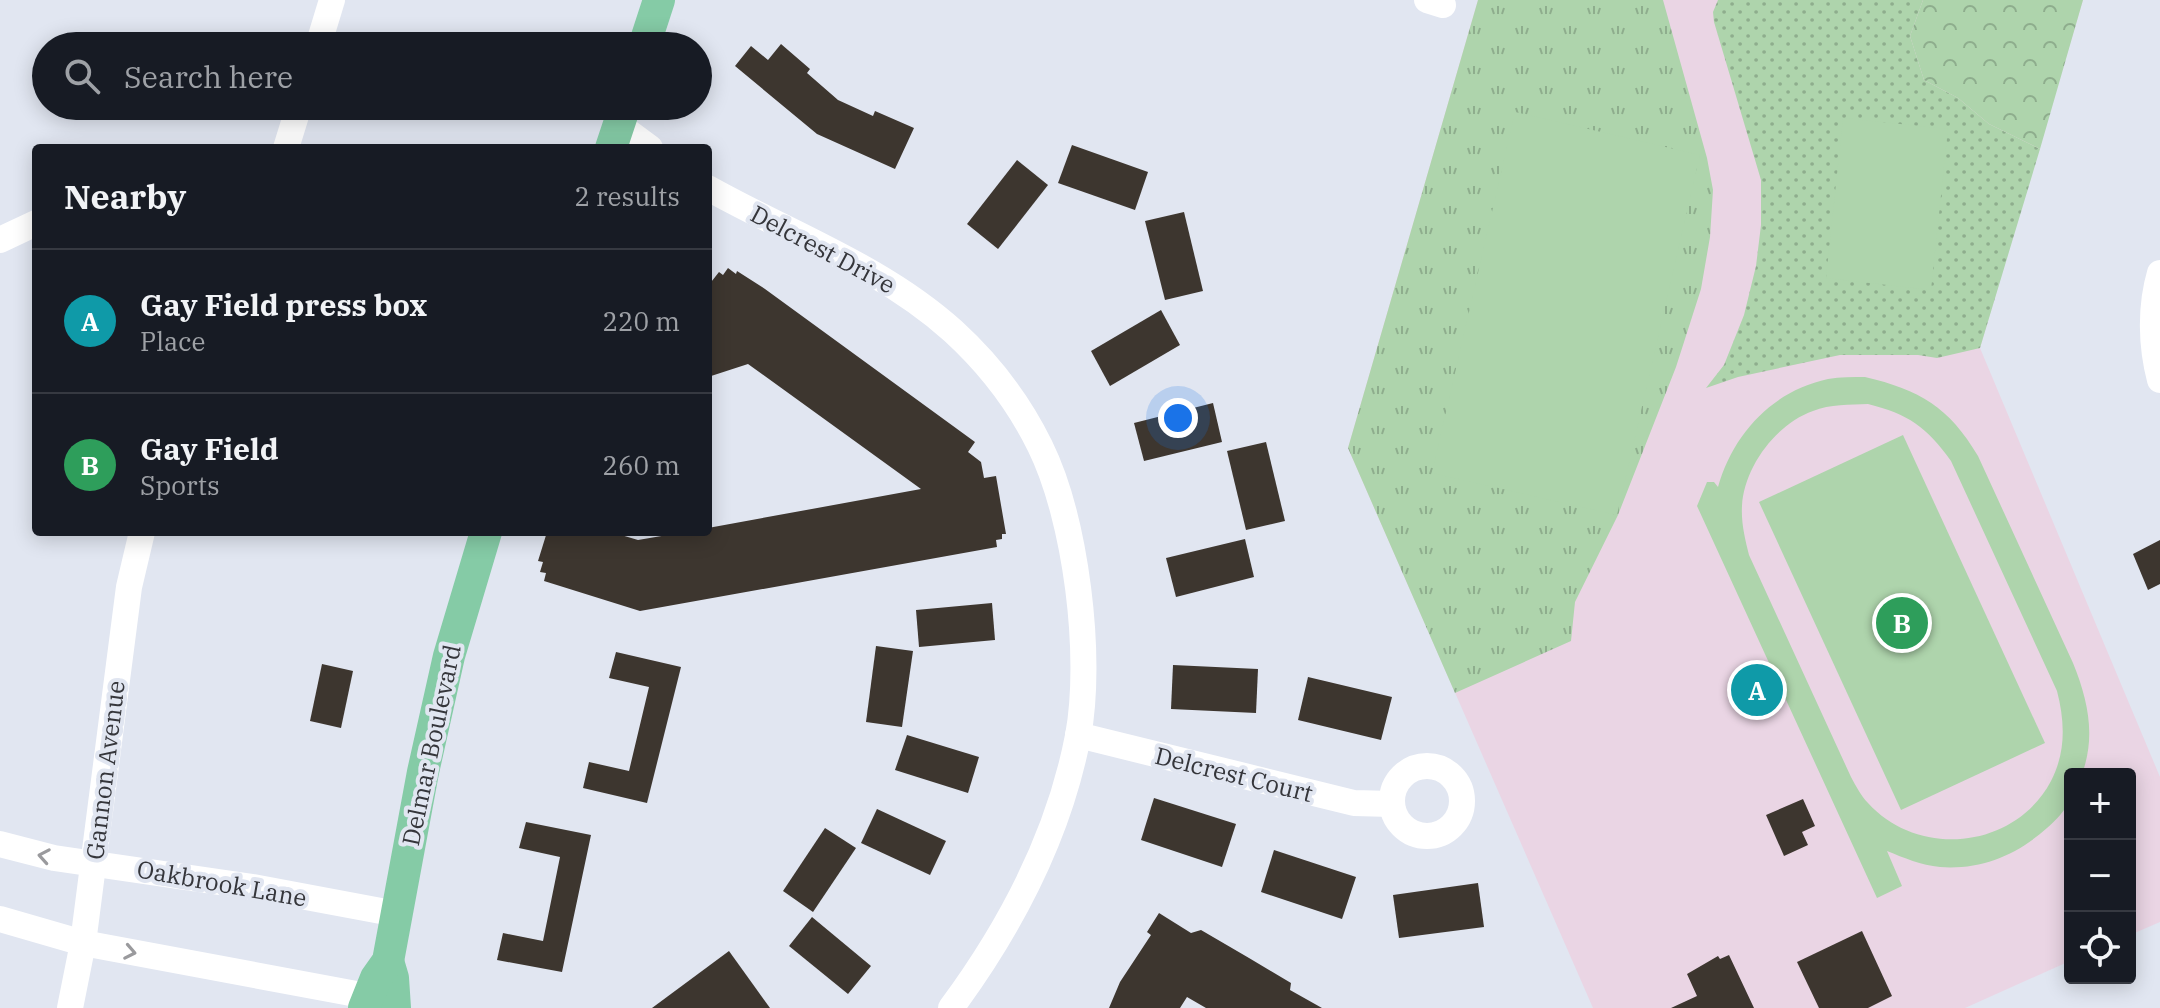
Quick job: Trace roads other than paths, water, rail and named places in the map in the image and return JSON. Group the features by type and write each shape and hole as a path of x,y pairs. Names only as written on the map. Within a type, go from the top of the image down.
{"main road":[{"path":"649,32 659,0"},
{"name":"Delmar Boulevard","path":"375,1004 393,978 388,961 423,772 449,656 485,536"}],"street":[{"path":"322,32 332,0"},
{"path":"287,144 295,120"},
{"path":"618,126 644,144"},
{"name":"Delcrest Drive","path":"712,190 893,284 954,332 1001,382 1040,446 1065,520 1082,618 1083,682 1078,735 1060,801 1023,895 991,952 951,1008"},
{"path":"0,240 32,225"},
{"path":"2160,273 2156,287 2154,358 2160,380"},
{"name":"Gannon Avenue","path":"70,1008 83,943 129,587 141,536"},
{"name":"Delcrest Court","path":"1078,735 1354,803 1392,804"},
{"name":"Oakbrook Lane","path":"0,844 32,854 397,914"},
{"path":"0,919 83,943 375,1004"}],"place":[{"name":"Gay Field","path":"1902,623"},
{"name":"Gay Field press box","path":"1757,690"}]}
